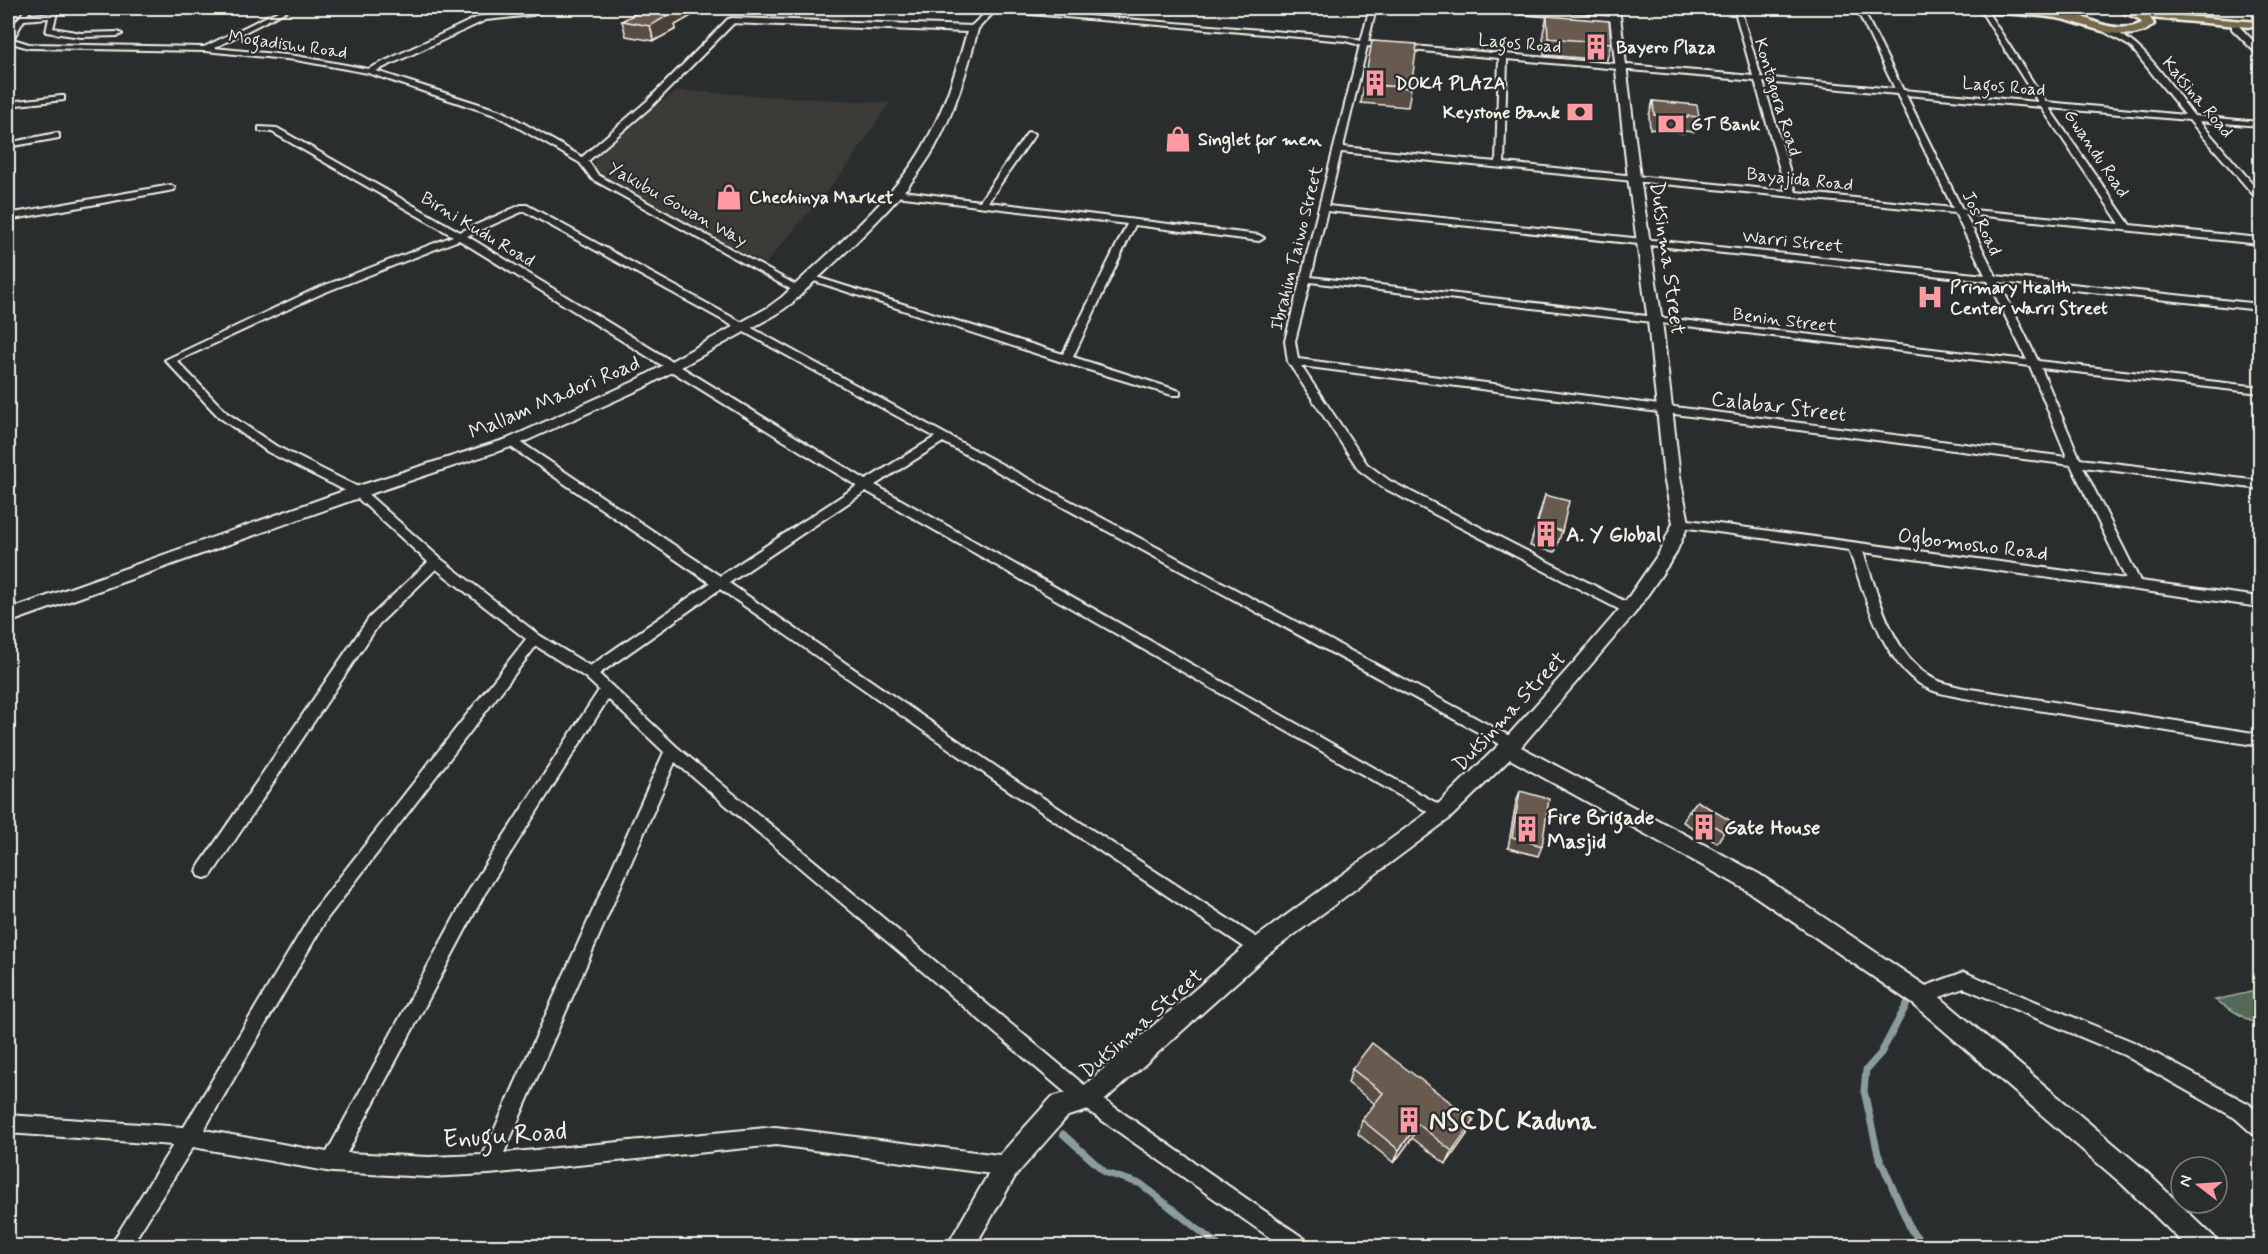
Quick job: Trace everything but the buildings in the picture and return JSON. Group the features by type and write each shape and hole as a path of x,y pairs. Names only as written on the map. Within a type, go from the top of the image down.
{"main road":[{"path":"1977,8 2058,15 2094,26 2118,30 2169,23 2260,27"},
{"path":"2021,8 2063,8"},
{"path":"2071,8 2068,11 2070,14 2082,22"},
{"path":"2118,8 2135,13 2184,20 2260,27"},
{"path":"2135,13 2147,21 2148,24 2141,28"}],"street":[{"path":"205,49 289,8"},
{"path":"369,71 493,14 538,12 548,8"},
{"name":"Yakubu Gowan Way","path":"740,8 731,21 650,103 583,161 595,177 798,289"},
{"name":"Ibrahim Taiwo Street","path":"1293,362 1290,341 1361,43 1372,8"},
{"path":"1476,8 1614,13"},
{"name":"Kontagora Road","path":"1737,8 1792,195"},
{"name":"Jos Road","path":"1859,8 2035,366 2075,462 2135,584"},
{"name":"Gwandu Road","path":"1982,8 2043,104 2126,226"},
{"path":"731,21 973,29 992,10 1332,43 1361,43"},
{"name":"Lagos Road","path":"992,10 1125,17 1503,57 2260,124"},
{"path":"25,13 54,15 50,23 50,30 81,35 118,34"},
{"name":"Mogadishu Road","path":"25,13 9,40 29,46 205,49 296,58 369,71 501,114 583,161"},
{"name":"Dutsinma Street","path":"960,1246 1007,1166 1061,1106 1088,1099 1259,948 1442,813 1509,746 1582,666 1629,609 1667,555 1681,523 1672,477 1655,321 1634,178 1614,13"},
{"name":"Katsina Road","path":"2094,26 2118,34 2134,45 2192,118 2260,197"},
{"path":"2235,27 2260,52"},
{"path":"2134,45 2131,33 2141,28"},
{"name":"Mallam Madori Road","path":"9,611 512,442 672,368 772,311 810,278 896,193 928,149 957,88 973,29"},
{"path":"1500,165 1503,57"},
{"path":"8,104 61,98"},
{"name":"Birni Kudu Road","path":"262,129 274,130 460,236 865,485 1442,813"},
{"path":"981,205 1031,134"},
{"path":"8,145 56,136"},
{"name":"Bayajida Road","path":"1337,149 2260,241"},
{"path":"8,217 171,188"},
{"path":"896,193 1260,238"},
{"path":"1298,1246 1088,1099 672,751 590,673 534,638 436,562 358,492 272,449 224,415 170,360 319,291 460,236 524,207 1509,746 1751,881 1921,996 2131,1175 2205,1246"},
{"name":"Warri Street","path":"1322,208 2260,307"},
{"path":"1066,360 1132,223"},
{"path":"810,278 1176,393"},
{"name":"Benin Street","path":"1306,279 2035,366 2260,390"},
{"path":"1293,362 1363,467 1386,484 1629,609"},
{"name":"Calabar Street","path":"1293,362 1664,411 2260,484"},
{"path":"590,673 719,582 865,485 943,437"},
{"path":"512,442 1009,783 1259,948"},
{"name":"Ogbomosho Road","path":"1681,523 2260,602"},
{"path":"1855,548 1884,626 1896,649 1925,682 1964,693 2260,740"},
{"path":"205,871 374,621 436,562"},
{"path":"120,1246 189,1137 320,915 534,638"},
{"path":"332,1162 478,890 606,690"},
{"path":"489,1164 672,751"},
{"path":"1921,996 1964,980 2130,1048 2242,1111 2260,1126"},
{"name":"Enugu Road","path":"8,1124 189,1137 332,1162 428,1167 489,1164 776,1136 1007,1166"}],"shaded area":[{"path":"744,8 854,8 836,23 735,19"},
{"name":"Chechinya Market","path":"678,91 889,103 850,163 766,263 671,218 595,169 593,154 634,120"}],"green space":[{"path":"2260,990 2260,1027 2215,1000"}],"waterway":[{"path":"1907,1004 1881,1053 1866,1070 1864,1091 1878,1154 1911,1230 1925,1246"},
{"path":"1063,1134 1106,1173 1141,1184 1219,1246"}],"place":[{"name":"Bayero Plaza","path":"1596,47"},
{"name":"DOKA PLAZA","path":"1375,83"},
{"name":"Keystone Bank","path":"1580,112"},
{"name":"GT Bank","path":"1671,124"},
{"name":"Singlet for men","path":"1178,139"},
{"name":"Chechinya Market","path":"729,197"},
{"name":"Primary Health Center Warri Street","path":"1930,297"},
{"name":"A. Y Global","path":"1546,534"},
{"name":"Gate House","path":"1704,827"},
{"name":"Fire Brigade Masjid","path":"1527,829"},
{"name":"NSCDC Kaduna","path":"1409,1120"}]}
